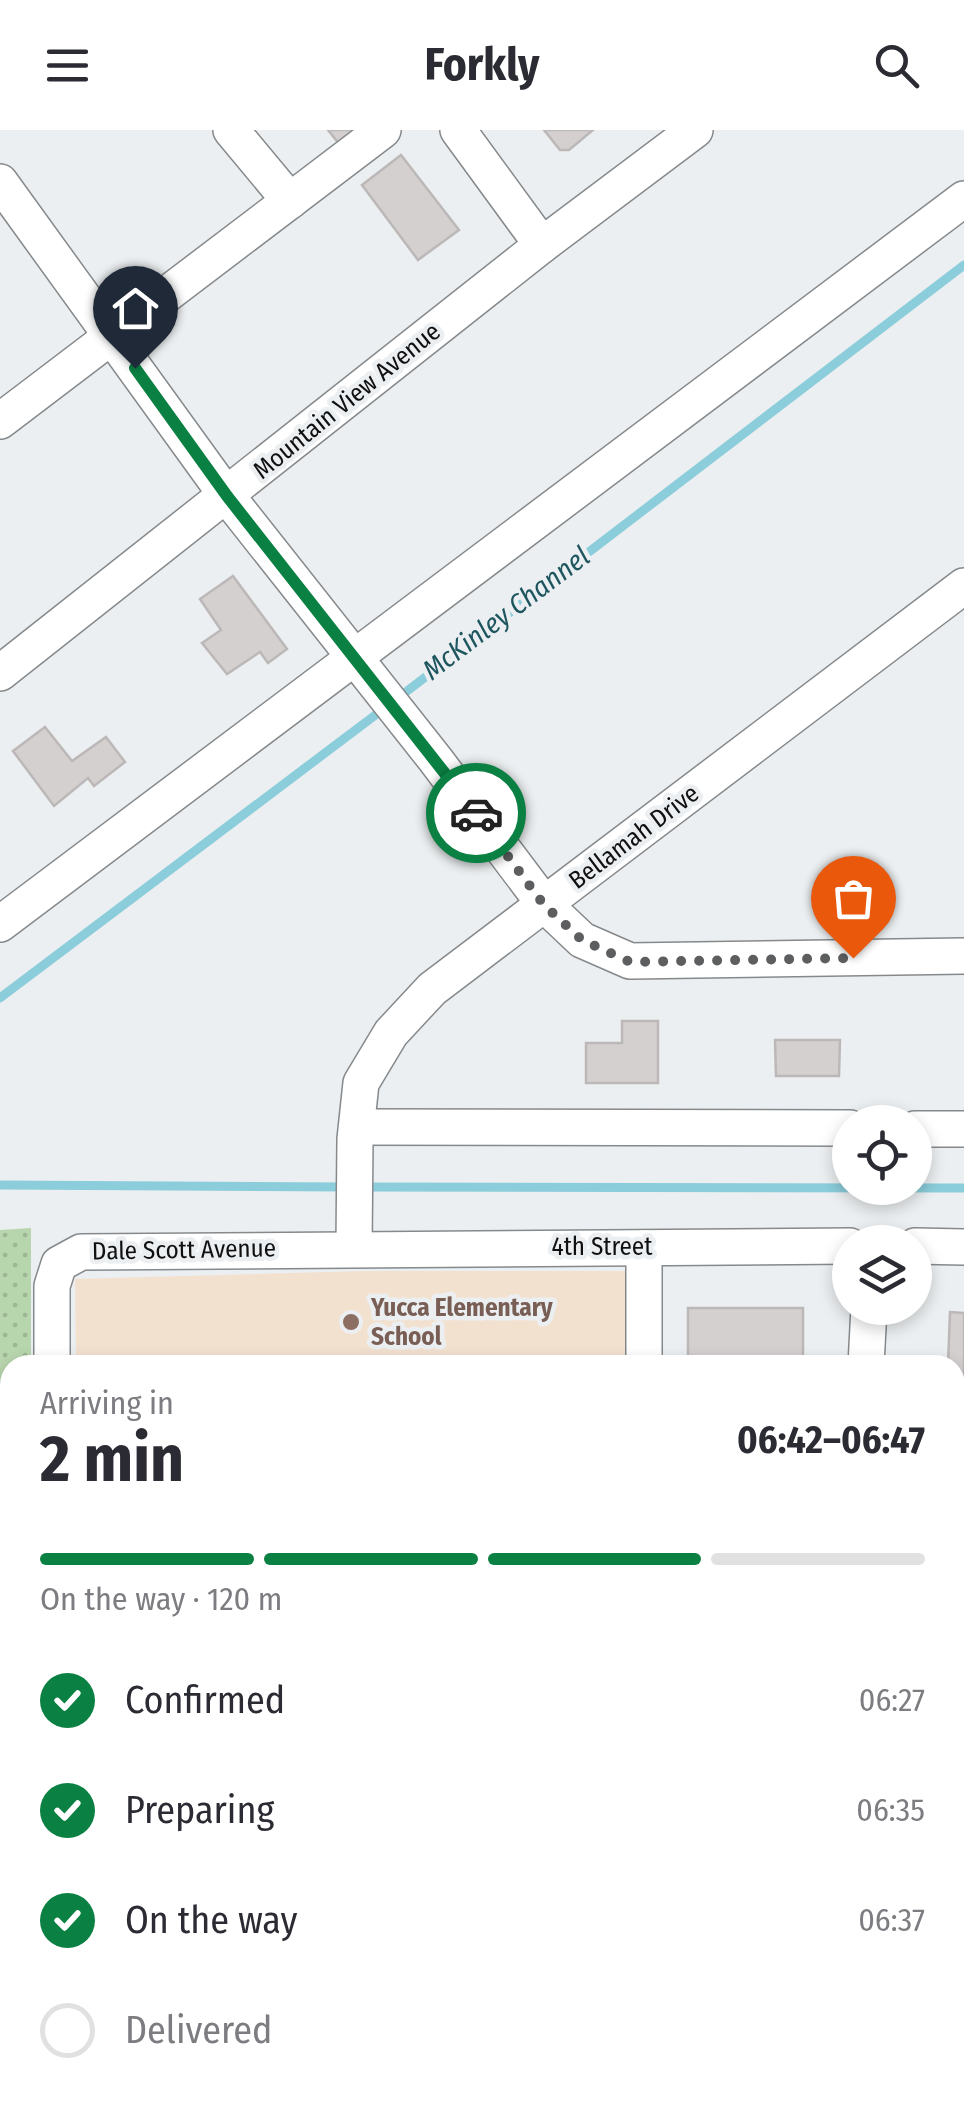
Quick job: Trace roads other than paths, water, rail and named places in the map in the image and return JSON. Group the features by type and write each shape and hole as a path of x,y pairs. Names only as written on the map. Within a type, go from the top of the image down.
{"street":[{"path":"231,130 290,200"},
{"path":"0,420 383,130"},
{"path":"458,130 542,245"},
{"name":"Mountain View Avenue","path":"0,673 542,245 695,130"},
{"path":"0,182 227,496 435,759 544,905 582,940 630,962 964,956"},
{"path":"0,924 964,199"},
{"name":"Bellamah Drive","path":"354,1247 361,1084 391,1033 432,988 964,586"},
{"path":"356,1132 832,1128"},
{"path":"932,1129 964,1129"},
{"name":"4th Street","path":"354,1247 832,1246"},
{"path":"932,1246 964,1246"},
{"name":"Dale Scott Avenue","path":"52,1355 52,1286 59,1264 81,1252 354,1247"},
{"path":"644,1248 644,1355"},
{"path":"867,1355 869,1325"}],"waterway":[{"name":"McKinley Channel","path":"398,698 964,265"},
{"name":"McKinley Channel","path":"0,998 386,707"},
{"path":"0,1185 346,1187"},
{"path":"362,1187 964,1188"}],"place":[{"name":"Yucca Elementary School","path":"351,1322"}]}
